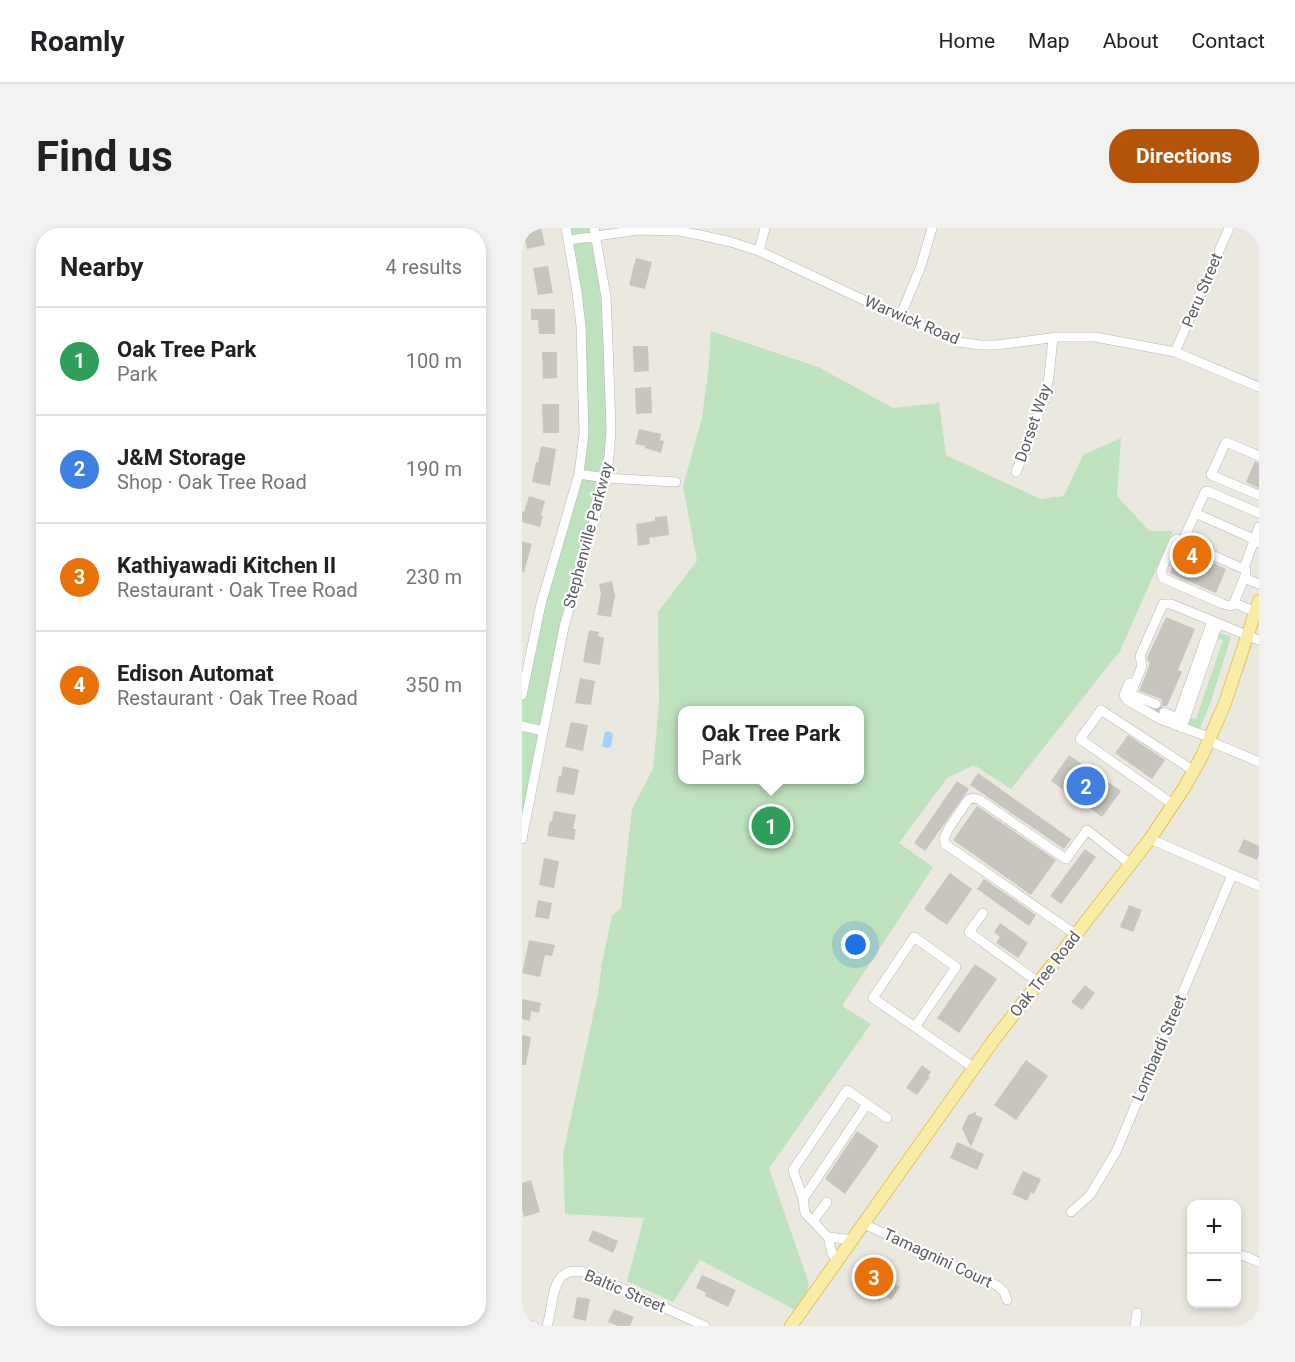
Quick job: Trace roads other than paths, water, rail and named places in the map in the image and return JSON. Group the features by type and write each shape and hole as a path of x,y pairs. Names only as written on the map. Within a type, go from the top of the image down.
{"main road":[{"name":"Oak Tree Road","path":"791,1326 974,1068 1174,805 1210,739 1254,637 1257,606"}],"street":[{"name":"Stephenville Parkway","path":"522,695 542,604 579,474 584,434 581,326 566,228"},
{"path":"759,251 765,228"},
{"path":"900,317 921,266 932,228"},
{"name":"Peru Street","path":"1175,352 1229,228"},
{"name":"Warwick Road","path":"569,240 595,232 638,230 679,231 731,242 759,251 959,342 997,345 1053,337 1095,337 1175,352 1259,387"},
{"name":"Stephenville Parkway","path":"522,839 564,627 606,478 609,456 611,430 609,343 606,297 595,232"},
{"name":"Dorset Way","path":"1016,472 1044,401 1053,337"},
{"path":"1259,456 1226,442 1211,475 1259,495"},
{"path":"579,474 676,482"},
{"path":"1186,542 1185,536 1207,491 1259,513"},
{"path":"1195,513 1257,541"},
{"path":"1234,603 1246,571 1244,568 1257,541 1259,527"},
{"path":"1244,568 1177,539 1161,571 1163,578 1226,605 1231,606 1234,603 1257,606"},
{"path":"1244,578 1259,584"},
{"path":"1178,721 1160,719 1125,698 1124,694 1164,604 1171,604 1254,637"},
{"path":"1178,721 1215,622"},
{"path":"1178,721 1215,622"},
{"path":"1140,656 1142,666 1131,690 1132,695 1155,706"},
{"path":"1174,805 1080,739 1101,710 1194,771"},
{"path":"1165,710 1178,721 1210,739 1259,762"},
{"path":"522,726 543,731"},
{"path":"1075,934 945,844 944,838 949,828 968,800 974,798 980,800 1066,859 1087,830 1130,864"},
{"path":"1150,839 1259,886"},
{"name":"Lombardi Street","path":"1071,1212 1090,1195 1116,1152 1232,875"},
{"path":"983,913 969,932 1038,982"},
{"path":"915,1027 956,967 914,937 873,998 974,1068"},
{"path":"838,1261 832,1253 828,1237 805,1213 803,1199 793,1170 847,1090 886,1118"},
{"path":"803,1199 867,1104"},
{"path":"813,1221 827,1202"},
{"name":"Tamagnini Court","path":"864,1224 998,1286 1004,1292 1006,1300"},
{"path":"828,1237 852,1240"},
{"path":"1241,1255 1259,1262"},
{"name":"Baltic Street","path":"547,1326 557,1281 563,1274 574,1271 588,1273 705,1326"},
{"path":"1136,1326 1137,1313"},
{"path":"522,1324 534,1326"}],"water":[{"path":"609,731 613,734 611,747 606,748 602,746 605,732"}],"tunnel":[{"path":"1154,708 1164,712"}],"place":[{"name":"Edison Automat","path":"1192,555"},
{"name":"J&M Storage","path":"1086,786"},
{"name":"Oak Tree Park","path":"771,826"},
{"name":"Kathiyawadi Kitchen II","path":"874,1277"}]}
